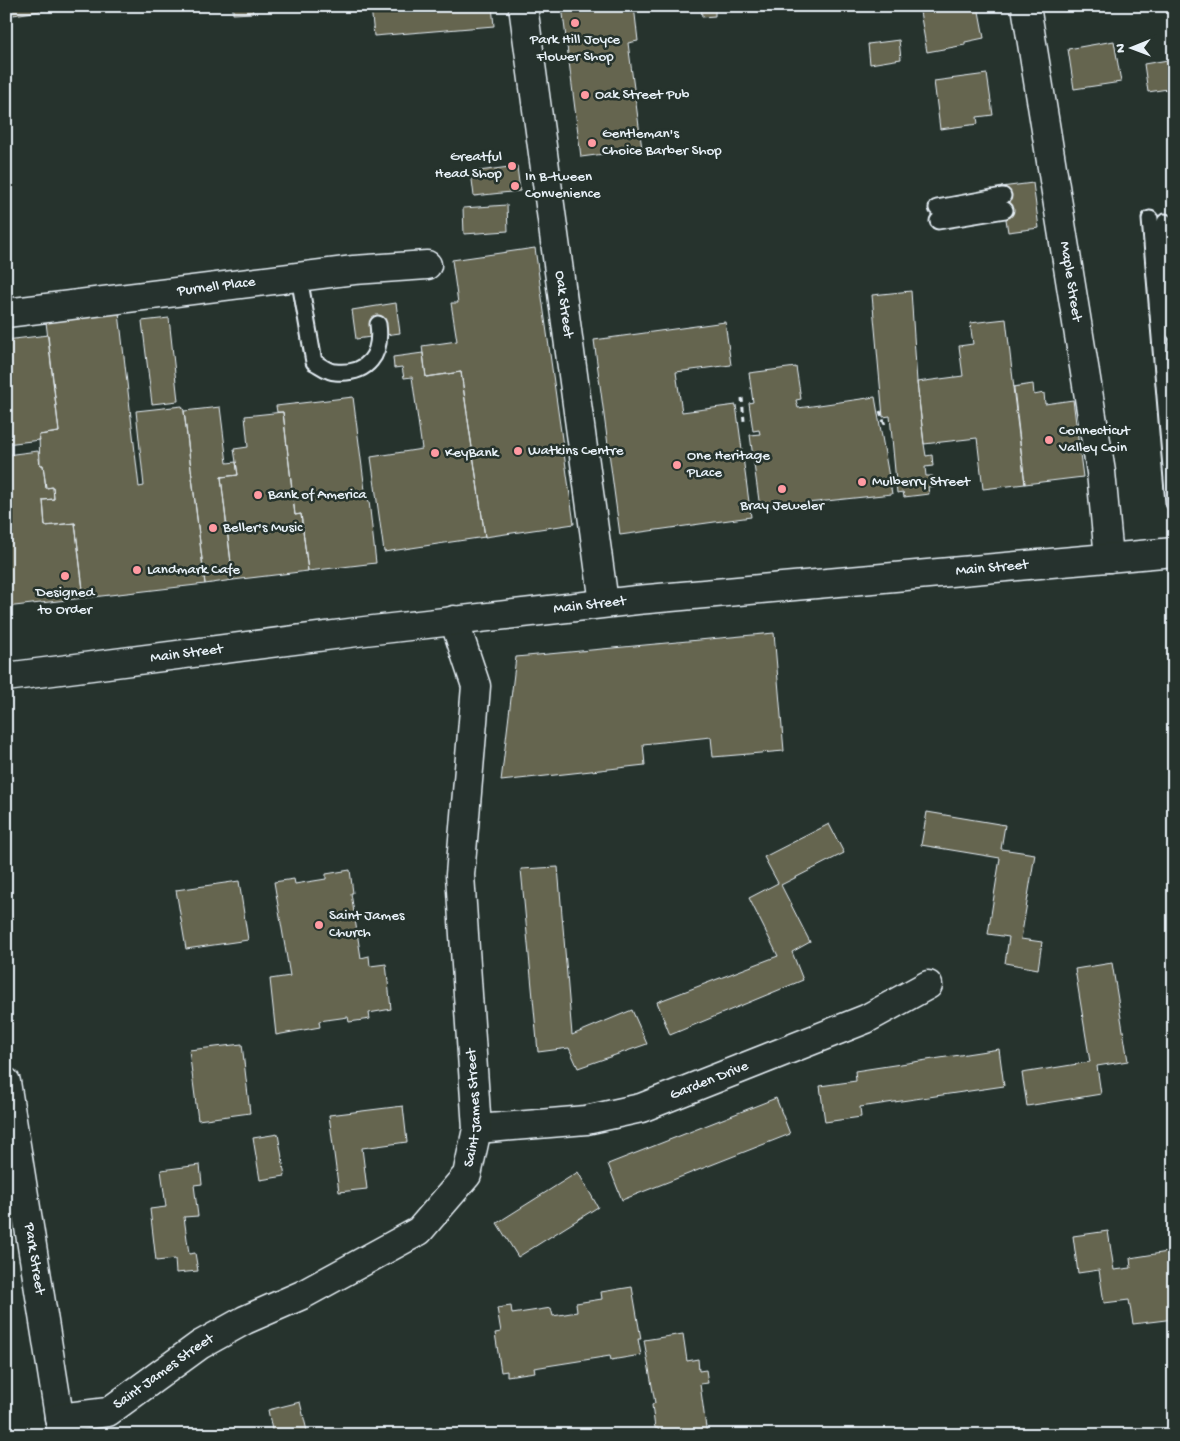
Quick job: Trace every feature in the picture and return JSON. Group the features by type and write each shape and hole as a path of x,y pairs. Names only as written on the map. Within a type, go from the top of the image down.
{"street":[{"name":"Oak Street","path":"523,6 604,603"},
{"name":"Maple Street","path":"1026,6 1101,472 1109,558"},
{"name":"Purnell Place","path":"6,313 386,266 427,265"},
{"name":"Main Street","path":"6,677 454,620 604,603 1174,552"},
{"name":"Saint James Street","path":"61,1426 108,1412 200,1345 245,1320 302,1295 419,1231 467,1175 477,1129 460,875 476,686 454,620"},
{"name":"Garden Drive","path":"477,1129 586,1120 641,1108 866,1019 928,985"},
{"name":"Park Street","path":"6,1082 61,1426"}],"lane":[{"path":"938,215 1004,203"},
{"path":"1174,332 1158,220 1174,503"},
{"path":"299,277 314,362 334,372 362,369 374,358 380,340 378,324"}],"path":[{"path":"742,398 744,421"},
{"path":"880,411 886,428"}],"building":[{"path":"6,6 39,6 40,11 13,15 12,9 6,9"},
{"path":"49,6 99,6 99,7 49,8"},
{"path":"233,6 252,6 253,13 233,14"},
{"path":"371,6 492,6 494,26 374,36"},
{"path":"562,6 634,6 638,41 628,43 642,149 581,157"},
{"path":"701,6 715,6 715,16 702,17"},
{"path":"919,6 978,6 984,38 965,42 965,45 927,52"},
{"path":"899,40 901,59 870,64 868,44"},
{"path":"1114,41 1121,82 1074,89 1068,49"},
{"path":"1174,59 1174,88 1148,92 1144,64"},
{"path":"987,74 993,115 977,117 978,124 940,129 934,81"},
{"path":"517,166 520,191 474,196 471,172"},
{"path":"1033,183 1039,228 1008,232 1001,187"},
{"path":"507,205 508,231 464,234 463,208"},
{"name":"Watkins Centre","path":"535,248 574,524 485,537 461,372 426,377 422,346 457,341 451,303 458,303 452,260"},
{"path":"911,291 917,382 924,444 926,456 932,455 933,466 925,467 926,476 933,476 935,486 928,487 929,494 904,497 903,492 897,493 890,416 883,417 872,295"},
{"path":"396,303 400,333 356,339 352,310"},
{"path":"119,313 139,487 144,486 136,411 182,406 205,584 84,598 75,523 45,526 43,500 54,499 53,487 46,488 43,465 40,465 39,435 59,432 46,322"},
{"path":"169,318 178,401 152,404 142,321"},
{"path":"1006,319 1025,484 983,489 977,438 924,444 917,382 963,376 959,346 973,344 970,323"},
{"name":"One Heritage PLace","path":"725,322 731,365 676,372 682,412 736,405 751,517 620,535 594,340"},
{"path":"48,335 59,432 39,435 40,440 6,444 6,340"},
{"name":"KeyBank","path":"423,353 426,377 461,372 485,537 384,552 371,457 422,449 412,377 404,378 402,367 394,368 393,357"},
{"path":"796,367 801,399 796,400 798,408 875,397 892,494 760,508 750,435 760,434 759,430 753,431 749,403 753,402 749,373"},
{"name":"Connecticut Valley Coin","path":"1033,384 1034,395 1044,393 1045,404 1073,400 1083,477 1025,484 1013,387"},
{"path":"353,397 366,498 369,501 376,563 308,571 301,514 295,515 283,412 277,412 276,406"},
{"name":"Beller's Music","path":"220,407 227,463 236,462 238,475 221,477 233,580 205,584 184,411"},
{"name":"Bank of America","path":"283,412 295,515 301,514 308,571 233,580 221,477 238,475 234,449 248,447 245,416"},
{"path":"38,451 40,465 43,465 46,488 53,487 54,499 43,500 45,526 75,523 84,598 6,607 6,455"},
{"path":"774,633 784,751 713,757 711,737 643,744 645,765 501,781 516,657"},
{"path":"927,812 1005,825 1001,849 1035,854 1021,939 1042,942 1038,969 1005,963 1009,937 988,934 1000,858 921,845"},
{"path":"829,824 844,853 781,885 810,942 792,952 803,980 670,1035 657,1002 778,956 749,898 778,883 764,857"},
{"path":"558,867 572,1035 632,1010 647,1044 578,1068 569,1048 538,1052 521,869"},
{"name":"Saint James Church","path":"350,870 353,893 351,893 361,958 369,956 370,966 386,964 391,1009 369,1013 370,1019 349,1022 348,1017 319,1021 320,1027 276,1035 270,979 290,976 274,882 294,879 295,884 326,879 326,874"},
{"path":"239,881 248,940 186,949 176,890"},
{"path":"1112,963 1128,1061 1097,1066 1101,1094 1027,1106 1022,1073 1090,1062 1075,969"},
{"path":"242,1044 250,1113 198,1120 189,1050"},
{"path":"999,1049 1004,1086 860,1107 861,1117 825,1122 820,1086 856,1081 855,1071"},
{"path":"776,1098 790,1134 622,1200 608,1164"},
{"path":"403,1106 407,1142 362,1148 367,1189 339,1192 329,1115"},
{"path":"278,1134 285,1176 260,1180 253,1138"},
{"path":"200,1165 202,1184 194,1185 198,1216 184,1217 189,1254 195,1253 198,1271 176,1273 175,1259 156,1261 150,1209 166,1207 161,1170"},
{"path":"578,1172 598,1207 518,1257 497,1223"},
{"path":"1108,1231 1114,1270 1131,1268 1130,1258 1174,1251 1174,1319 1133,1324 1129,1300 1104,1303 1099,1270 1078,1273 1073,1236"},
{"path":"632,1287 641,1339 638,1339 641,1355 611,1360 610,1356 534,1368 535,1372 507,1376 507,1371 501,1372 495,1333 501,1332 497,1308 511,1306 512,1314 551,1308 553,1316 577,1312 576,1303 602,1299 601,1292"},
{"path":"683,1334 687,1361 698,1359 699,1371 706,1370 708,1383 700,1384 707,1435 659,1435 658,1428 655,1428 652,1405 655,1403 644,1340"},
{"path":"300,1402 308,1435 273,1435 268,1410"}],"place":[{"name":"Park Hill Joyce Flower Shop","path":"575,23"},
{"name":"Oak Street Pub","path":"585,95"},
{"name":"Gentleman's Choice Barber Shop","path":"592,143"},
{"name":"Greatful Head Shop","path":"512,166"},
{"name":"In B-tween Convenience","path":"515,186"},
{"name":"Connecticut Valley Coin","path":"1049,440"},
{"name":"Watkins Centre","path":"518,451"},
{"name":"KeyBank","path":"435,453"},
{"name":"One Heritage PLace","path":"677,465"},
{"name":"Mulberry Street","path":"862,482"},
{"name":"Bray Jeweler","path":"782,489"},
{"name":"Bank of America","path":"258,495"},
{"name":"Beller's Music","path":"213,528"},
{"name":"Landmark Cafe","path":"137,570"},
{"name":"Designed to Order","path":"65,576"},
{"name":"Saint James Church","path":"319,925"}]}
